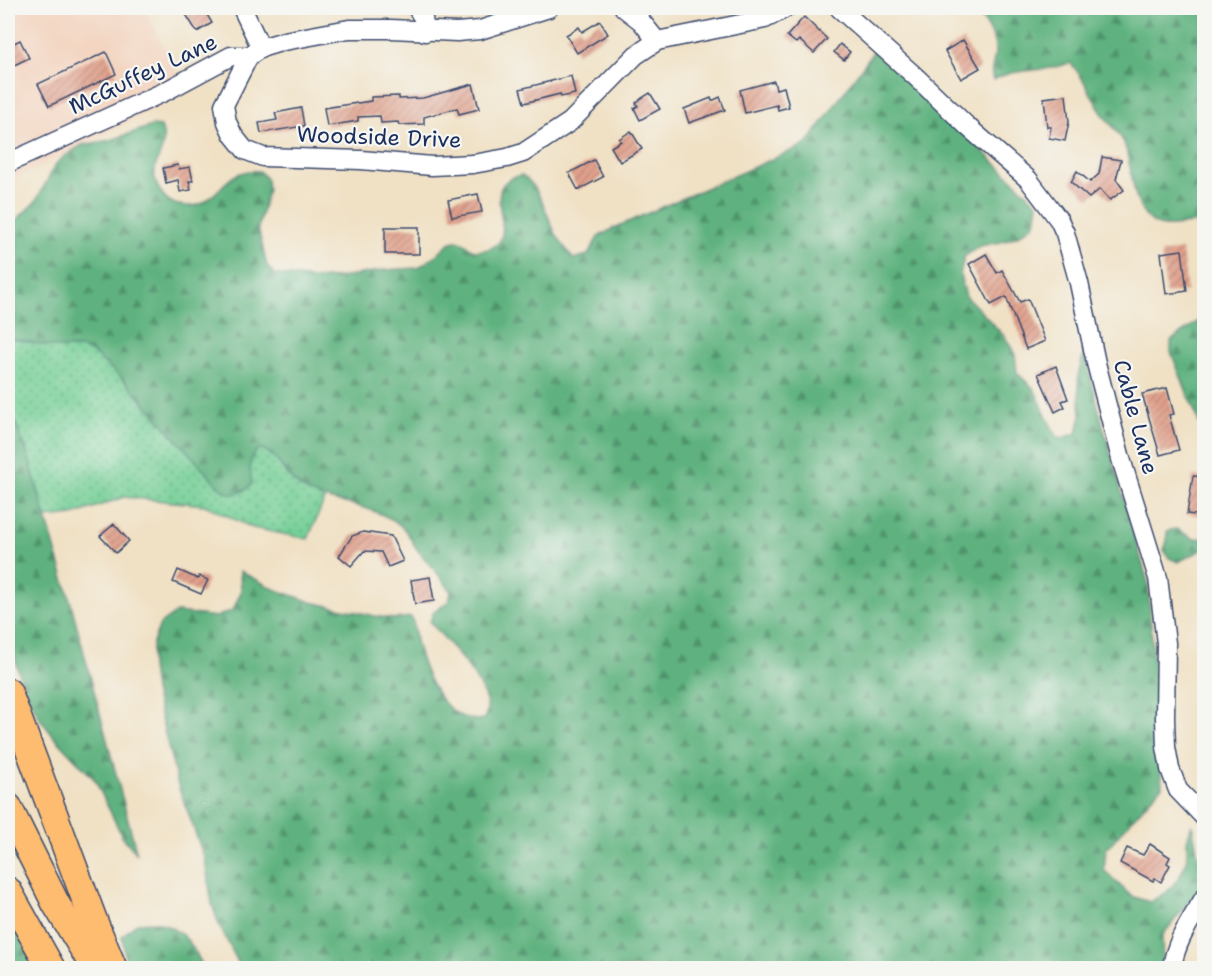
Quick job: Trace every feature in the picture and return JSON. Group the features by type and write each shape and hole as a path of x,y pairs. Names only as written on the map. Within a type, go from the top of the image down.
{"highway":[{"path":"8,692 113,969"},
{"path":"8,807 56,903 95,969"},
{"path":"8,891 51,969"}],"street":[{"path":"242,8 255,52"},
{"path":"417,8 423,18 425,32"},
{"name":"McGuffey Lane","path":"8,163 164,92 231,56 255,52 327,32 349,29 391,28 425,32 480,30 549,8"},
{"path":"624,8 641,21 657,41"},
{"name":"Woodside Drive","path":"255,52 224,105 227,122 233,135 246,150 263,157 454,166 507,158 523,153 570,122 636,55 657,41 765,20 786,8"},
{"name":"Cable Lane","path":"839,8 1028,179 1050,206 1065,233 1121,459 1158,578 1166,644 1165,718 1166,747 1170,769 1178,790 1204,817"},
{"path":"1172,969 1180,939 1204,897"}],"shaded area":[{"path":"8,8 144,8 187,92 8,182"}],"green space":[{"path":"973,8 1204,8 1204,221 1166,226 1154,223 1146,217 1137,199 1124,143 1070,63 1053,68 1014,72 993,80 995,45 985,22"},
{"path":"876,48 1038,204 1035,223 1020,235 980,246 964,257 960,275 966,296 1005,337 1015,354 1017,373 1034,389 1059,439 1077,433 1081,415 1078,376 1084,352 1148,583 1162,786 1106,849 1104,870 1131,896 1150,902 1167,892 1179,878 1187,860 1187,841 1192,823 1203,884 1162,936 1163,968 241,968 219,925 212,904 205,860 177,782 154,690 151,667 152,645 160,624 177,612 216,617 233,610 241,592 240,571 274,589 311,602 394,619 411,617 425,670 439,696 448,707 458,715 470,719 484,719 487,711 486,700 474,676 430,622 433,613 449,601 451,592 400,525 374,512 310,493 292,479 273,456 260,448 251,460 252,484 236,494 226,492 217,485 125,381 92,352 82,348 61,348 8,338 8,228 36,201 56,164 65,156 82,145 111,140 152,126 161,127 163,136 163,144 156,166 156,183 165,197 174,204 192,206 203,203 235,175 246,171 259,171 266,178 268,189 258,228 267,266 274,274 313,279 418,268 449,243 459,240 475,251 493,247 501,239 503,228 499,203 500,191 507,181 522,175 534,187 556,234 573,259 588,255 598,237 614,228 807,144"},
{"path":"1204,317 1204,435 1171,352 1171,341"},
{"path":"8,338 61,348 82,348 92,352 125,381 158,418 249,464 252,455 260,448 271,454 297,485 325,498 308,539 253,528 205,505 124,497 73,515 46,518 26,449 8,406"},
{"path":"8,406 26,449 69,596 137,854 122,836 95,780 41,720 23,687 8,636"},
{"path":"1176,529 1194,539 1204,538 1204,549 1178,562 1169,558 1164,550 1167,531"},
{"path":"8,913 34,968 8,968"},
{"path":"157,922 181,934 195,951 204,968 130,968 125,958 122,936 137,923"}],"building":[{"path":"182,8 203,8 212,23 197,32"},
{"path":"804,17 827,39 814,53 799,40 796,43 787,36"},
{"path":"600,21 608,34 577,53 566,35 579,27 582,32"},
{"path":"20,40 29,58 8,68 8,46"},
{"path":"963,40 980,68 961,79 945,51"},
{"path":"840,44 850,52 844,60 834,52"},
{"path":"106,52 116,74 49,106 38,84"},
{"path":"571,76 575,94 561,97 560,94 524,103 520,89"},
{"path":"774,81 776,89 784,87 789,107 778,110 777,105 745,113 740,90"},
{"path":"473,84 479,109 459,114 457,108 424,117 424,124 381,123 380,116 358,117 358,121 327,126 324,108 371,101 371,97 423,98"},
{"path":"650,93 660,109 640,120 634,108 638,106 636,103"},
{"path":"1066,95 1069,122 1065,141 1049,138 1051,127 1047,127 1044,98"},
{"path":"720,97 725,110 689,123 684,109 711,98 712,101"},
{"path":"301,108 304,126 261,133 259,123 277,120 275,113"},
{"path":"631,131 642,149 620,162 611,147"},
{"path":"1102,157 1121,160 1116,179 1124,190 1110,200 1100,189 1089,198 1071,182 1077,171 1090,182 1099,174"},
{"path":"594,160 603,177 578,190 569,173"},
{"path":"178,165 179,169 190,167 193,181 189,181 191,190 180,192 178,180 166,183 163,168"},
{"path":"478,194 482,212 452,217 448,200"},
{"path":"385,227 419,227 419,254 385,254"},
{"path":"1182,250 1187,291 1166,294 1161,253"},
{"path":"986,254 997,273 1002,270 1020,302 1028,299 1045,341 1026,349 1006,297 991,305 969,264"},
{"path":"1056,366 1068,399 1062,401 1065,407 1055,412 1038,374"},
{"path":"1167,388 1174,414 1169,415 1179,450 1160,455 1142,394"},
{"path":"1193,476 1204,477 1204,516 1187,514"},
{"path":"114,524 129,541 116,553 100,536"},
{"path":"363,532 391,536 403,561 388,567 381,552 364,551 351,566 339,556 352,536"},
{"path":"178,570 198,579 199,576 208,580 201,594 173,582"},
{"path":"430,577 434,601 415,604 411,580"},
{"path":"1150,844 1170,857 1167,863 1170,865 1161,882 1155,878 1153,881 1120,863 1127,848 1143,855"}]}
